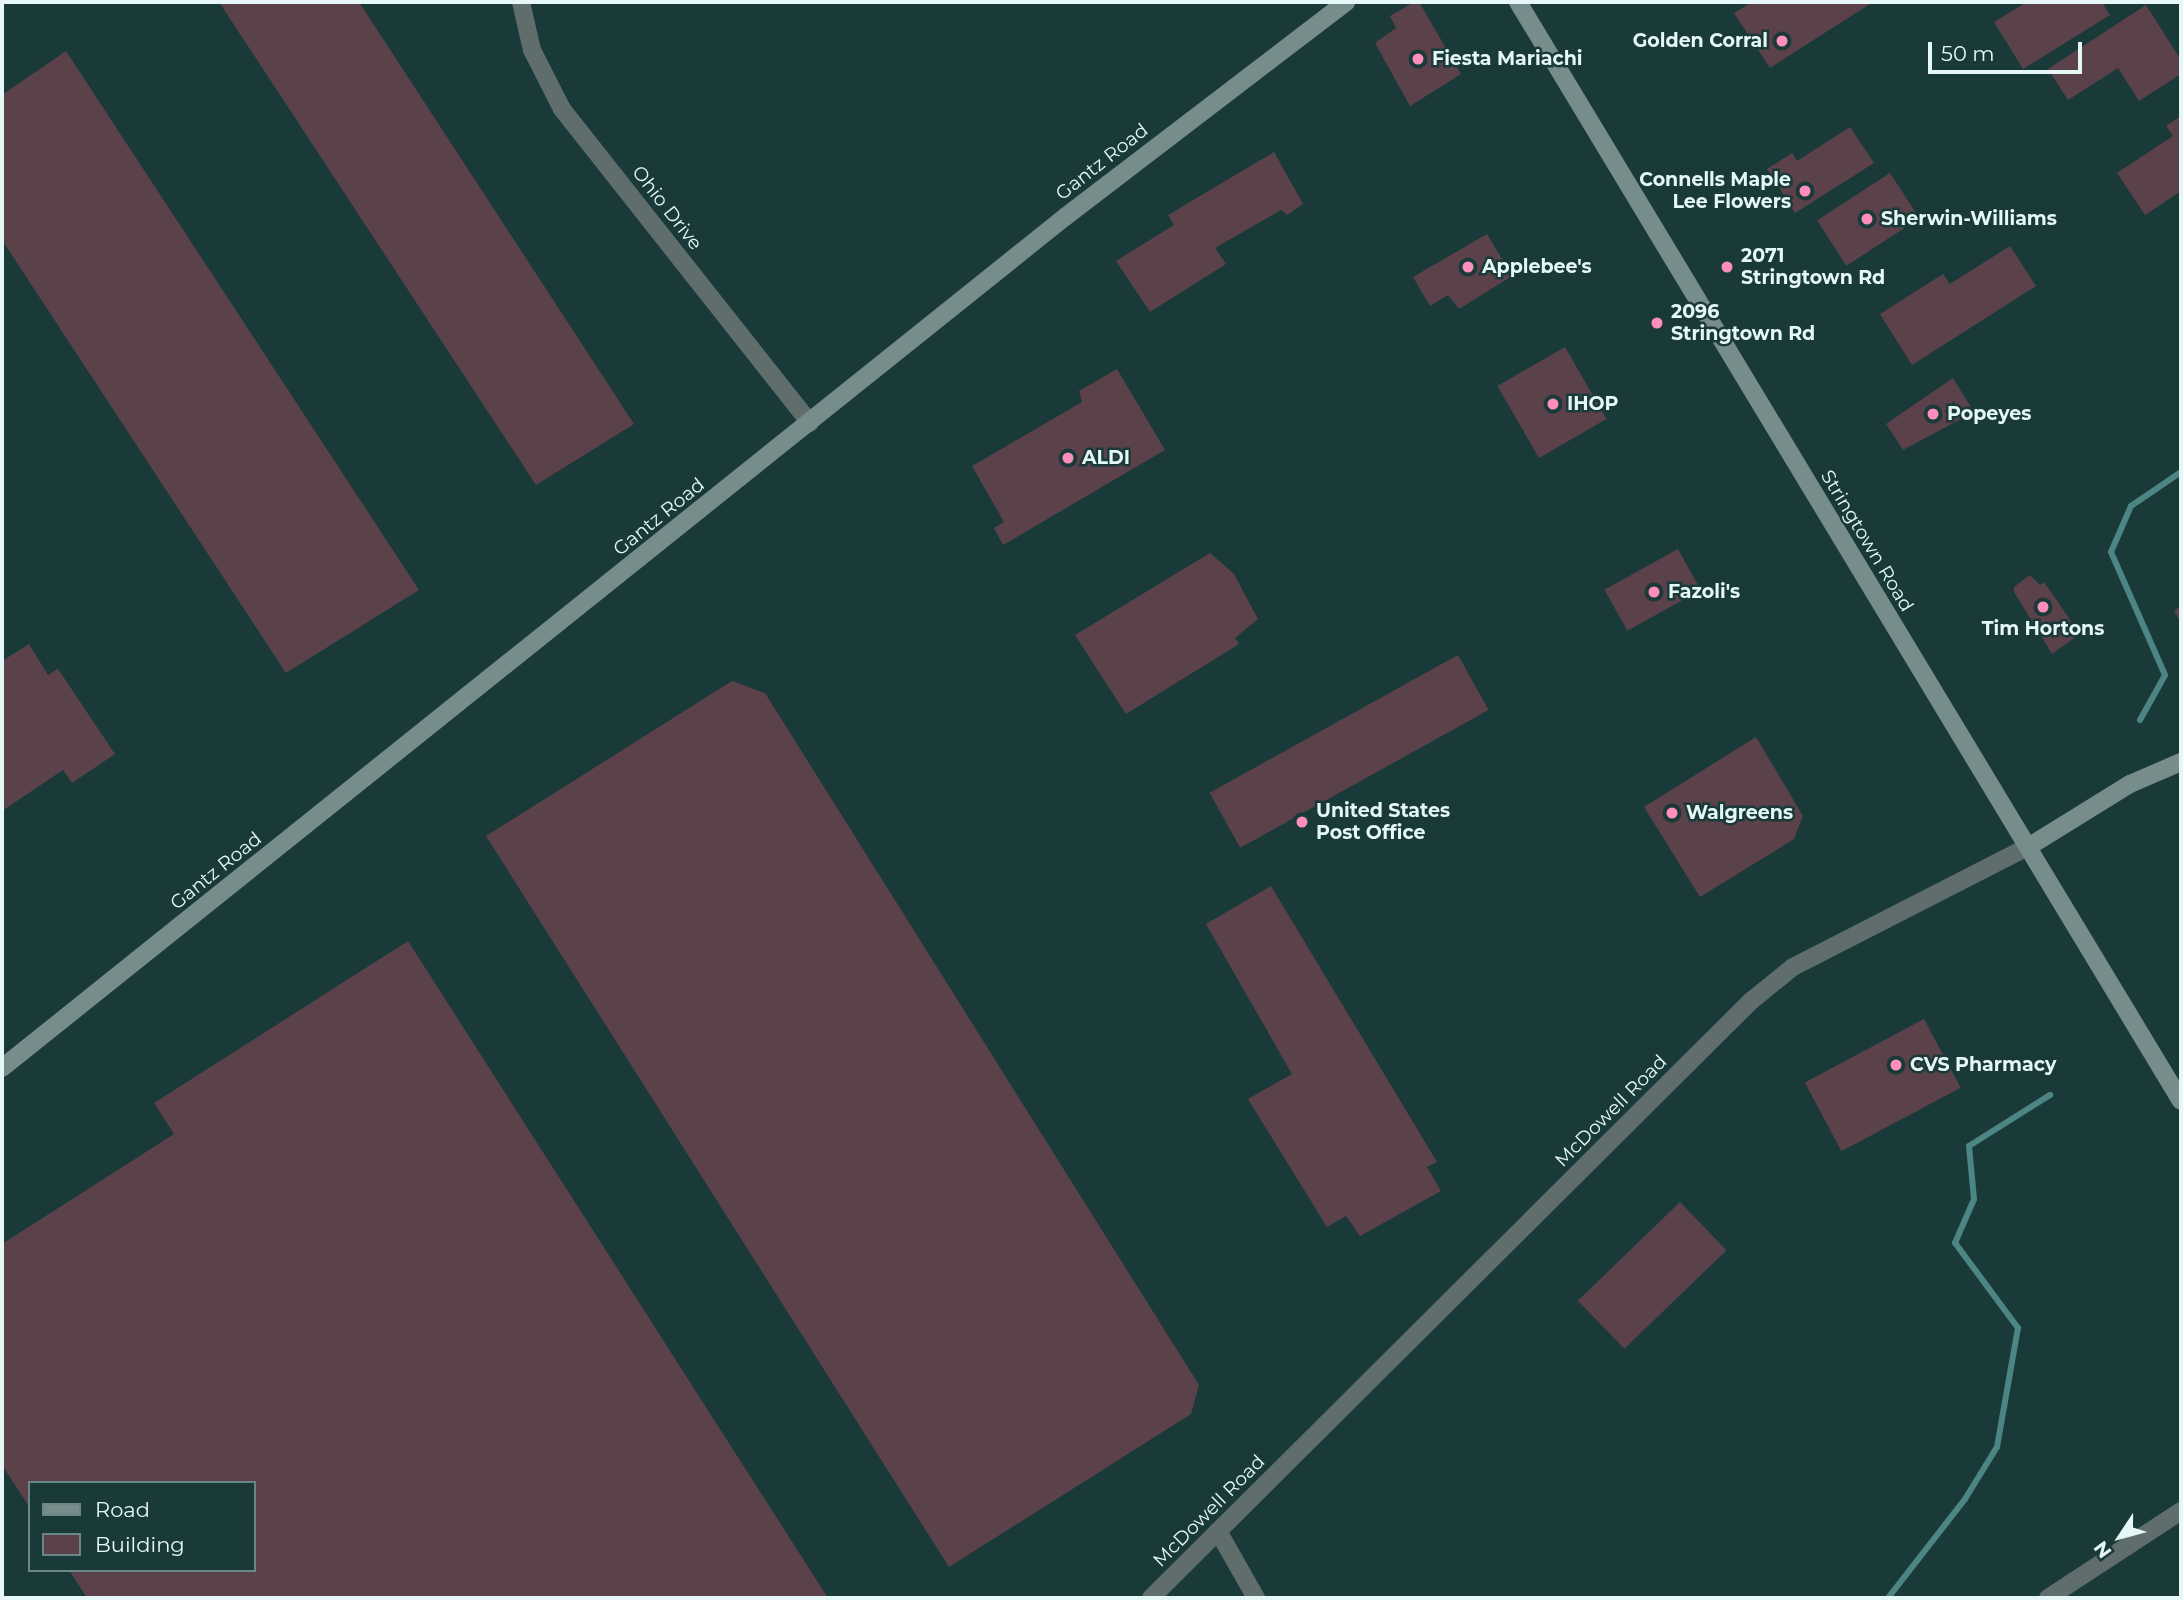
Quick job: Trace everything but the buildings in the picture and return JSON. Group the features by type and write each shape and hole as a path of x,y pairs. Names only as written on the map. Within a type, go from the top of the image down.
{"main road":[{"name":"Gantz Road","path":"2,1068 1065,217 1346,2"},
{"name":"Stringtown Road","path":"1517,2 2181,1101"},
{"name":"McDowell Road","path":"2028,847 2130,784 2181,762"}],"street":[{"name":"Ohio Drive","path":"521,2 532,50 562,109 810,423"},
{"name":"McDowell Road","path":"1151,1598 1751,1001 1793,967 2028,847"},
{"path":"2048,1598 2181,1511"},
{"path":"1218,1531 1256,1598"}],"waterway":[{"path":"2140,720 2165,675 2111,552 2131,506 2181,472"},
{"path":"1888,1598 1965,1499 1997,1447 2018,1328 1955,1243 1974,1199 1969,1146 2050,1095"}],"place":[{"name":"Golden Corral","path":"1782,41"},
{"name":"Fiesta Mariachi","path":"1418,59"},
{"name":"Connells Maple Lee Flowers","path":"1805,191"},
{"name":"Sherwin-Williams","path":"1867,219"},
{"name":"Applebee's","path":"1468,267"},
{"name":"2071 Stringtown Rd","path":"1727,267"},
{"name":"2096 Stringtown Rd","path":"1657,323"},
{"name":"IHOP","path":"1553,404"},
{"name":"Popeyes","path":"1933,414"},
{"name":"ALDI","path":"1068,458"},
{"name":"Fazoli's","path":"1654,592"},
{"name":"Tim Hortons","path":"2043,607"},
{"name":"Walgreens","path":"1672,813"},
{"name":"United States Post Office","path":"1302,822"},
{"name":"CVS Pharmacy","path":"1896,1065"}]}
